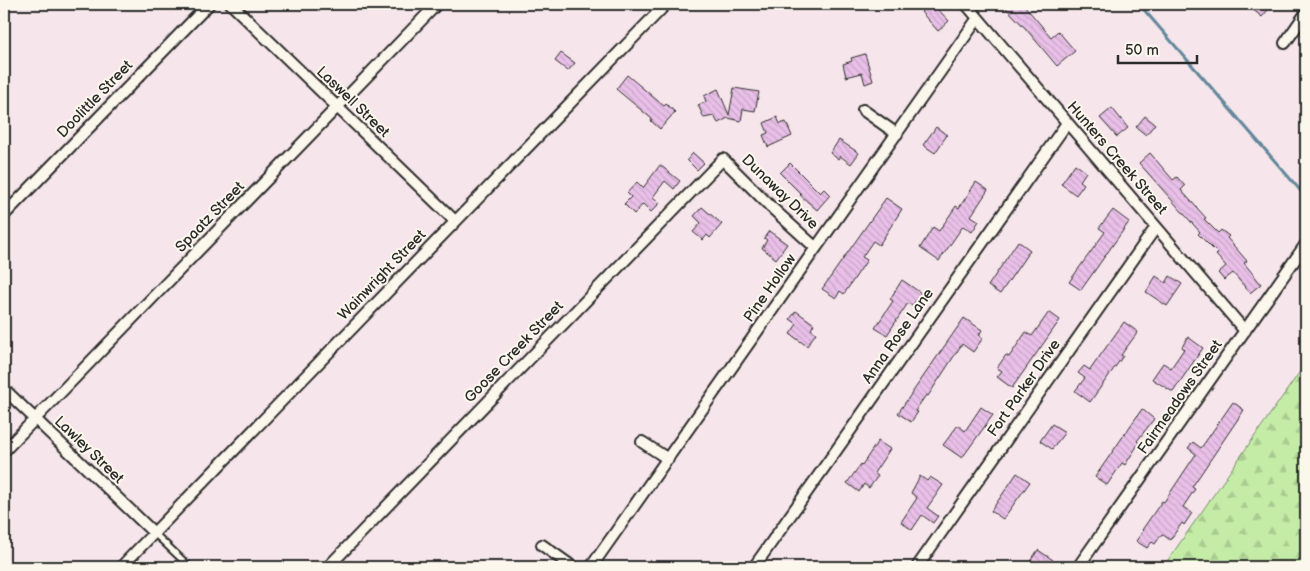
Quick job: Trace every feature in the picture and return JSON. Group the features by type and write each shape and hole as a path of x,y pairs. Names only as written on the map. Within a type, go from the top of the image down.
{"street":[{"name":"Doolittle Street","path":"4,215 209,4"},
{"name":"Laswell Street","path":"231,4 456,221"},
{"name":"Spaatz Street","path":"4,450 437,4"},
{"name":"Wainwright Street","path":"121,567 666,4"},
{"name":"Hunters Creek Street","path":"966,4 1244,331"},
{"path":"1285,43 1306,12"},
{"name":"Pine Hollow","path":"591,567 978,18"},
{"path":"863,110 897,134"},
{"name":"Anna Rose Lane","path":"754,567 1067,123"},
{"name":"Dunaway Drive","path":"723,158 772,208 816,248"},
{"name":"Goose Creek Street","path":"327,567 723,158"},
{"name":"Fort Parker Drive","path":"917,567 1156,227"},
{"name":"Fairmeadows Street","path":"1078,567 1306,244"},
{"name":"Lawley Street","path":"4,389 154,533"},
{"path":"642,442 668,459"},
{"path":"542,546 573,567"}],"lane":[{"path":"154,533 190,567"}],"green space":[{"path":"1306,363 1306,567 1163,567"}],"building":[{"path":"917,4 933,4 949,21 938,31 921,12 925,9"},
{"path":"1011,4 1023,4 1051,37 1058,31 1075,51 1057,66 1006,8"},
{"path":"1246,4 1273,4 1262,17"},
{"path":"561,53 575,63 568,71 555,61"},
{"path":"865,54 873,81 865,84 862,73 846,77 843,64 852,61 851,58"},
{"path":"627,75 664,106 666,104 675,112 660,129 651,121 652,119 616,89"},
{"path":"734,88 759,92 755,111 743,109 741,121 728,118 718,123 714,116 704,118 698,105 706,102 704,96 718,89 729,115"},
{"path":"1112,108 1128,128 1117,137 1100,118"},
{"path":"1145,116 1155,124 1146,135 1136,127"},
{"path":"777,117 780,124 786,122 792,136 768,147 763,135 768,133 764,123"},
{"path":"936,127 947,135 935,153 923,145"},
{"path":"839,140 859,153 851,164 840,156 838,159 830,153"},
{"path":"693,153 704,163 697,170 687,160"},
{"path":"1150,153 1173,180 1177,177 1185,186 1181,190 1206,218 1204,219 1218,233 1221,230 1229,236 1227,238 1247,261 1244,263 1261,284 1250,293 1233,273 1224,280 1218,273 1226,266 1216,255 1218,254 1198,234 1200,232 1139,163"},
{"path":"790,163 820,193 824,189 830,195 817,210 780,173"},
{"path":"1075,164 1086,172 1080,181 1084,184 1076,195 1061,184"},
{"path":"660,165 680,181 674,189 665,181 653,197 660,203 651,212 643,204 634,214 624,204 631,197 627,193 637,182 643,188"},
{"path":"976,182 988,190 971,216 979,221 972,232 963,226 939,261 920,248 933,227 939,231 956,206 959,208"},
{"path":"886,198 902,209 879,245 873,241 862,257 867,260 844,294 840,291 836,298 822,289"},
{"path":"702,207 722,224 710,238 707,235 703,240 693,232 701,223 694,216"},
{"path":"1113,210 1129,222 1081,290 1069,282 1105,232 1099,228"},
{"path":"769,231 787,244 776,259 762,248 767,240 764,238"},
{"path":"1018,241 1030,250 1000,294 988,286"},
{"path":"1156,276 1166,283 1170,276 1182,284 1167,306 1146,292"},
{"path":"902,280 921,293 912,306 908,303 887,335 875,328 893,301 890,299"},
{"path":"796,311 814,324 811,329 816,333 807,346 790,334 797,324 790,319"},
{"path":"1049,312 1060,320 1012,388 997,377 1002,371 997,368 1006,355 1009,357 1026,332 1032,336"},
{"path":"964,318 982,330 979,335 983,338 973,352 962,344 928,396 926,395 915,411 918,412 911,422 898,413"},
{"path":"1124,322 1138,332 1090,402 1075,391 1085,378 1078,373 1084,366 1090,370"},
{"path":"1188,337 1203,348 1173,392 1152,379 1163,363 1171,368 1184,349 1182,347"},
{"path":"1233,402 1244,410 1192,487 1195,489 1183,507 1192,513 1184,525 1182,523 1170,540 1162,534 1155,544 1152,542 1147,548 1136,541 1196,454 1188,448 1193,442 1201,448"},
{"path":"981,407 993,415 962,458 943,445 958,425 965,431"},
{"path":"1142,409 1154,419 1137,441 1139,443 1125,465 1122,463 1107,485 1095,477"},
{"path":"1052,424 1065,432 1052,449 1040,441"},
{"path":"878,441 890,449 874,473 878,476 869,488 864,484 859,492 847,483"},
{"path":"1017,473 1030,482 1003,519 991,511"},
{"path":"920,476 927,481 930,477 943,485 927,508 938,516 933,523 922,515 912,530 901,522 917,498 911,493"},
{"path":"1038,550 1053,560 1048,567 1026,567"}],"waterway":[{"path":"1139,4 1306,197"}]}
